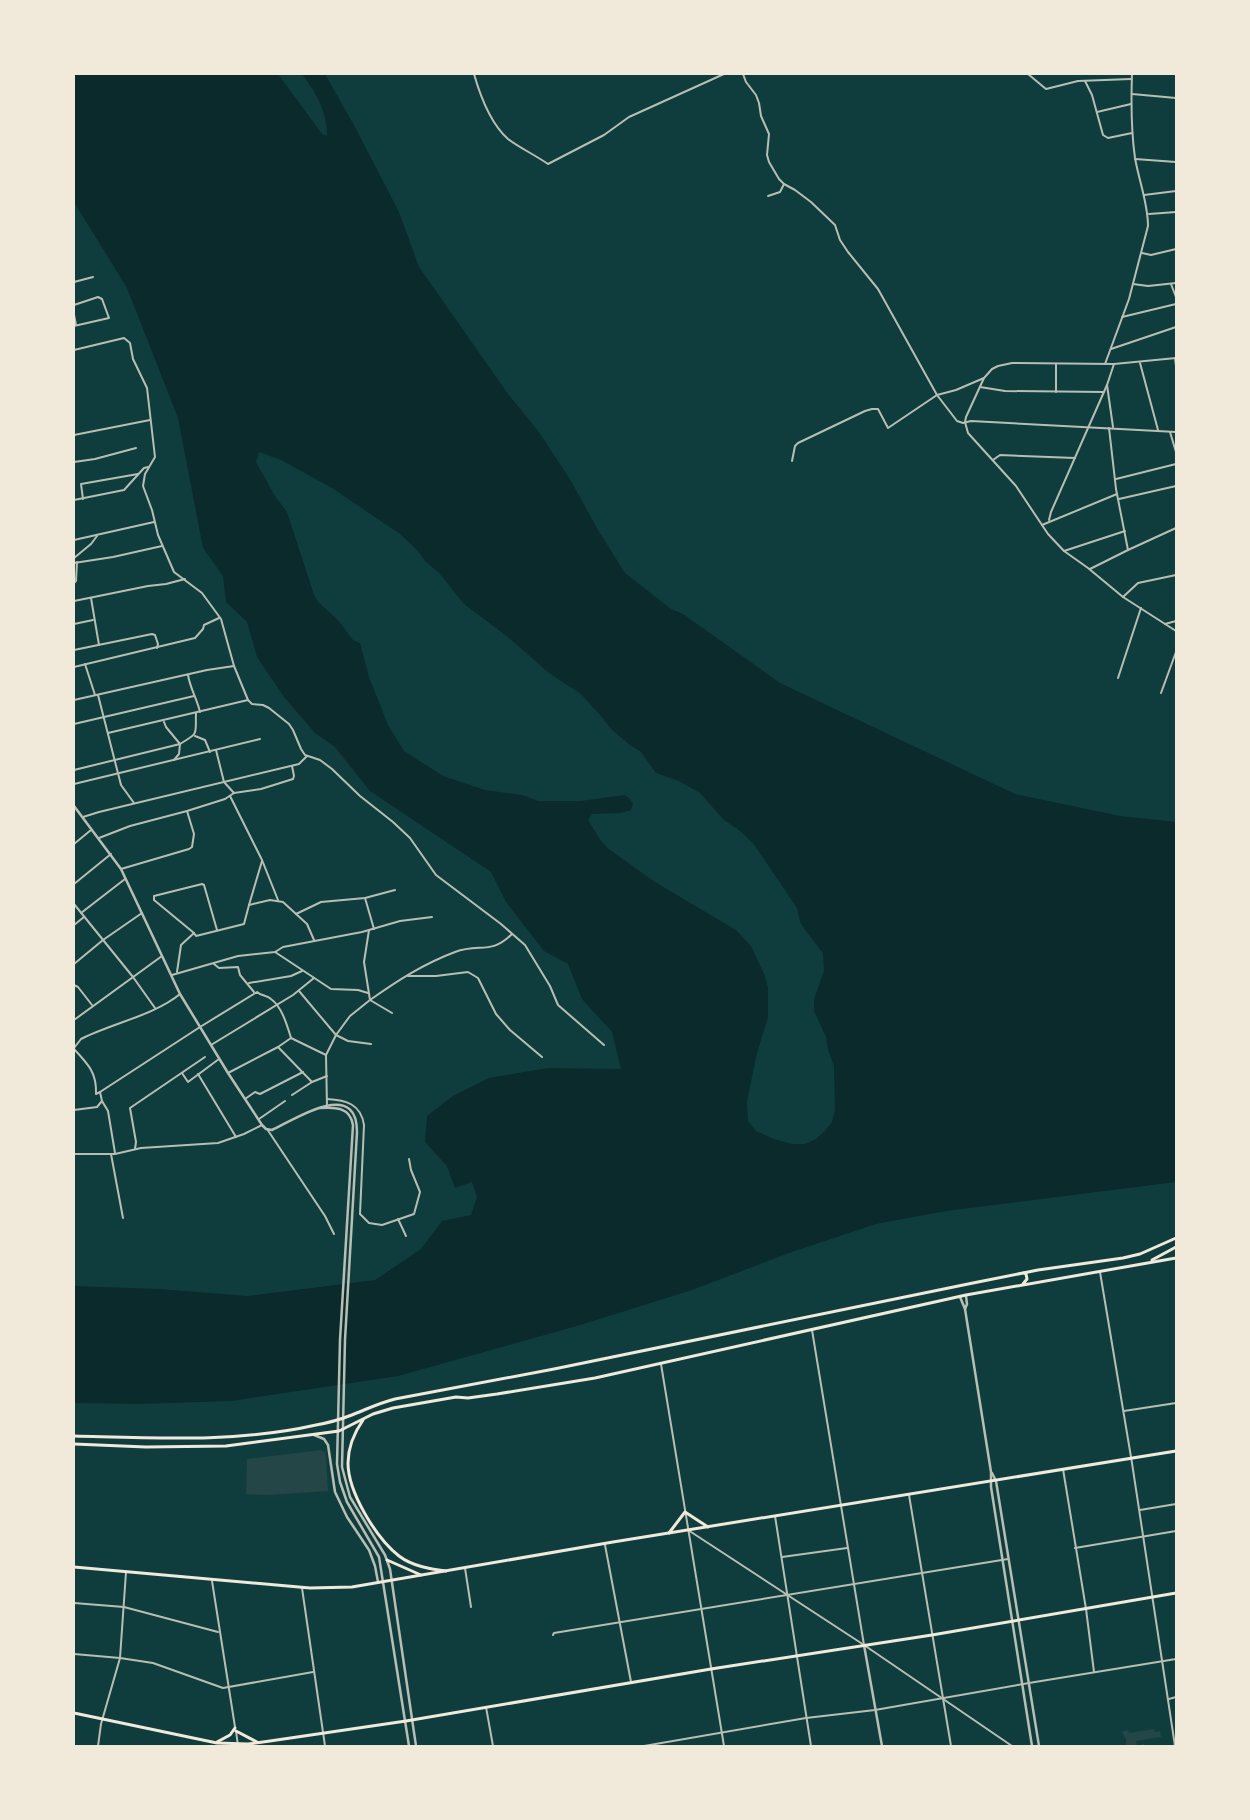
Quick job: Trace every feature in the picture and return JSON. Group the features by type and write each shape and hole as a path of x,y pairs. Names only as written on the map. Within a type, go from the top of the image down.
{"main road":[{"path":"74,1436 226,1436 295,1429 349,1416 374,1404 395,1399 554,1369 1024,1273 1131,1256 1156,1248 1176,1238"},
{"path":"1150,1262 1176,1247"},
{"path":"74,1444 226,1446 340,1431 393,1408 448,1398 497,1394 560,1384 960,1296 1176,1258"},
{"path":"1022,1284 1028,1276 1024,1273"},
{"path":"364,1419 353,1436 348,1463 356,1494 368,1519 400,1556 414,1564 446,1571"},
{"path":"226,1436 226,1446"},
{"path":"116,1437 116,1446"},
{"path":"74,1567 330,1589 380,1583 688,1530 1176,1451"},
{"path":"669,1534 685,1512 708,1527"},
{"path":"387,1560 421,1576"},
{"path":"74,1713 216,1743 238,1745 406,1721 631,1682 932,1635 1176,1593"},
{"path":"216,1743 230,1735 235,1729 259,1742"}],"street":[{"path":"474,74 480,96 502,132 508,139 548,164 604,136 629,116 724,74"},
{"path":"743,74 746,82 756,95 761,116 769,134 767,154 769,162 784,184 811,202 835,225 840,240 848,252 878,289 936,395 957,421 1089,426 1176,432"},
{"path":"1028,74 1046,89 1085,80 1132,79"},
{"path":"1105,364 1133,284 1148,226 1148,214 1135,160 1132,133 1132,74"},
{"path":"1085,80 1092,95 1103,135 1105,137 1132,133"},
{"path":"1132,94 1176,98"},
{"path":"1097,112 1132,103"},
{"path":"1135,160 1176,162"},
{"path":"768,196 780,192 784,184"},
{"path":"1143,196 1176,191"},
{"path":"1148,214 1176,212"},
{"path":"1142,253 1151,254 1176,250"},
{"path":"74,282 93,277"},
{"path":"1133,284 1148,286 1176,283"},
{"path":"1171,284 1176,297"},
{"path":"74,305 98,297 102,299 109,318 75,326 74,315"},
{"path":"1122,317 1176,304"},
{"path":"1111,348 1176,327"},
{"path":"74,350 124,338 130,343 135,364 147,388 155,457 143,481 143,486 152,510 154,522 171,568 202,593 220,617 234,666 248,700 252,704 263,705 269,708 289,724 301,750 307,756 320,760 332,769 360,796 410,838 436,875 525,945 550,986 558,1005 604,1045"},
{"path":"1176,366 1175,358 1140,363 1114,364 1004,364 992,369 984,378 965,422 970,437 1016,486 1053,540 1064,551 1123,596 1176,631"},
{"path":"1056,363 1056,392"},
{"path":"1140,363 1158,431"},
{"path":"1050,520 1051,512 1107,385 1114,364"},
{"path":"792,461 795,446 798,442 865,411 872,408 878,409 888,428 936,395 956,390 984,378"},
{"path":"1107,385 1113,428"},
{"path":"980,387 997,390 1104,392"},
{"path":"74,435 150,420"},
{"path":"1109,428 1115,479 1128,550"},
{"path":"1170,432 1176,452"},
{"path":"74,462 136,448"},
{"path":"993,460 1000,455 1075,458"},
{"path":"1115,479 1176,464"},
{"path":"74,500 124,490 144,468 149,467"},
{"path":"82,499 81,484 139,474"},
{"path":"1119,499 1176,486"},
{"path":"1042,525 1050,520 1118,494"},
{"path":"74,540 154,522"},
{"path":"1090,569 1176,528"},
{"path":"1064,551 1125,531"},
{"path":"74,558 91,544 97,536"},
{"path":"74,583 76,581 76,562 113,557 162,546"},
{"path":"1123,596 1138,583 1176,575"},
{"path":"74,601 184,579"},
{"path":"91,598 99,645"},
{"path":"1118,678 1141,608"},
{"path":"74,667 195,638 204,625 220,617"},
{"path":"74,624 94,620"},
{"path":"1165,624 1176,621"},
{"path":"74,650 152,634 155,635 158,644 157,648"},
{"path":"1161,693 1176,652"},
{"path":"84,664 104,717 121,785 134,803"},
{"path":"74,700 234,666"},
{"path":"74,770 180,744 195,736 197,731 198,705 188,675"},
{"path":"74,724 194,696"},
{"path":"108,733 248,700"},
{"path":"164,721 166,727 180,744 179,754 173,761"},
{"path":"195,736 205,740 210,752"},
{"path":"74,784 260,740"},
{"path":"216,750 224,782 234,793"},
{"path":"83,817 88,814 299,764 307,756"},
{"path":"99,838 130,826 187,811 234,793 261,789 293,779 292,765"},
{"path":"230,796 262,860 278,900 308,924 314,940"},
{"path":"74,806 121,869 180,994 219,1059 325,1216 334,1234"},
{"path":"121,869 189,850 192,847 194,834 187,811"},
{"path":"74,844 92,829"},
{"path":"74,884 111,854"},
{"path":"217,930 204,885 154,896 154,900 196,936 244,924 262,860"},
{"path":"81,913 103,894 125,879"},
{"path":"296,914 321,902 365,898 395,890"},
{"path":"365,898 374,929"},
{"path":"250,905 278,900"},
{"path":"74,904 133,977 155,1008"},
{"path":"74,964 103,940 142,913"},
{"path":"74,925 84,917"},
{"path":"171,975 238,956 275,952 314,940 374,929 400,921 432,918"},
{"path":"369,930 364,962 370,1000"},
{"path":"177,974 181,945 194,934"},
{"path":"327,1106 328,1076 326,1055 336,1035 350,1016 406,976 454,952 470,947 494,947 504,942 512,934"},
{"path":"275,952 331,989 358,990 369,993"},
{"path":"74,1020 162,956"},
{"path":"214,964 218,968 238,967 240,975 249,983 255,993 269,997 276,1004 291,1038 326,1055"},
{"path":"249,983 291,976 303,971"},
{"path":"406,976 436,976 468,972 478,978 496,1014 505,1025 542,1056"},
{"path":"211,1045 299,991 314,978"},
{"path":"74,984 93,1005"},
{"path":"299,991 336,1035 348,1041 371,1044"},
{"path":"180,994 155,1008 81,1039 74,1049 90,1068 97,1083 96,1094 255,993"},
{"path":"370,1000 392,1013"},
{"path":"228,1073 278,1047 291,1038"},
{"path":"278,1047 312,1082"},
{"path":"135,1149 136,1142 130,1108 204,1057"},
{"path":"182,1073 188,1082 219,1059"},
{"path":"245,1099 255,1092 260,1094 303,1072"},
{"path":"198,1074 236,1137"},
{"path":"292,1095 312,1082 328,1076"},
{"path":"100,1092 102,1101 108,1111 115,1154"},
{"path":"327,1099 343,1100 351,1104 357,1109 362,1118 364,1125 360,1214 369,1223 382,1225 414,1214 420,1192 410,1160"},
{"path":"74,1110 97,1107 102,1101"},
{"path":"259,1119 285,1101"},
{"path":"266,1129 272,1130 327,1106 340,1105 349,1109 356,1119 357,1132 345,1340 341,1461 350,1497 387,1560 416,1746"},
{"path":"327,1106 339,1108 347,1113 352,1122 353,1132 340,1340 337,1464 340,1482 347,1502 377,1552 380,1583 409,1746"},
{"path":"74,1154 115,1154 135,1149 207,1145 236,1137 262,1124"},
{"path":"111,1154 123,1218"},
{"path":"398,1220 406,1236"},
{"path":"1100,1270 1132,1458 1175,1746"},
{"path":"965,1309 967,1304 966,1295"},
{"path":"960,1296 965,1309 1032,1746"},
{"path":"812,1330 882,1746"},
{"path":"661,1362 724,1746"},
{"path":"1124,1411 1176,1402"},
{"path":"312,1434 324,1439 328,1445 332,1480 337,1497 369,1550 380,1583"},
{"path":"1063,1470 1086,1609 1094,1672"},
{"path":"991,1472 996,1480 1039,1746"},
{"path":"909,1494 951,1746"},
{"path":"1140,1510 1176,1504"},
{"path":"775,1516 811,1746"},
{"path":"688,1530 864,1645 924,1687 944,1698 1012,1746"},
{"path":"1075,1548 1176,1531"},
{"path":"605,1544 631,1682"},
{"path":"385,1555 392,1548"},
{"path":"782,1557 848,1548"},
{"path":"553,1634 1008,1559"},
{"path":"465,1568 471,1607"},
{"path":"98,1746 102,1719 120,1658 126,1571"},
{"path":"212,1580 238,1745"},
{"path":"302,1587 325,1746"},
{"path":"74,1603 124,1607 219,1632"},
{"path":"74,1654 158,1664 221,1687 313,1672"},
{"path":"644,1746 806,1718 875,1710 1176,1659"},
{"path":"1168,1699 1176,1697"},
{"path":"486,1707 493,1746"},
{"path":"1029,1719 1035,1718"}],"shaded area":[{"path":"74,74 278,74 322,134 327,136 327,127 320,103 302,74 325,74 399,212 419,267 508,394 539,432 571,481 598,530 625,573 671,609 683,614 780,683 1015,794 1120,816 1176,822 1176,1182 946,1211 876,1224 789,1253 692,1290 577,1326 398,1376 231,1401 139,1404 74,1403 74,1286 159,1289 247,1296 375,1280 421,1249 442,1221 471,1215 477,1197 472,1182 455,1188 447,1166 425,1142 427,1116 453,1096 489,1078 548,1068 621,1069 612,1032 582,999 568,964 544,951 506,902 491,872 370,791 335,747 315,733 284,697 257,657 247,622 226,602 223,576 203,548 178,418 127,288 74,202","holes":["259,452 281,460 332,488 400,534 439,573 464,604 508,637 549,673 581,694 611,729 641,752 656,773 679,781 700,793 724,820 753,843 797,908 800,922 823,953 824,971 814,999 814,1011 826,1037 828,1050 834,1066 835,1111 832,1122 816,1139 805,1144 792,1144 756,1131 748,1121 747,1102 749,1091 757,1053 768,1017 768,988 765,976 751,946 736,930 655,882 610,850 601,841 588,820 592,814 621,813 631,810 633,804 630,799 625,795 581,801 538,801 522,795 485,790 443,776 404,751 388,725 369,677 360,643 353,640 338,620 318,602 314,595 287,512 275,496 256,462"]},
{"path":"321,1450 325,1452 326,1457 328,1491 267,1495 246,1494 247,1459"},
{"path":"1154,1729 1155,1732 1160,1731 1161,1737 1136,1741 1137,1746 1126,1746 1126,1739 1122,1732 1128,1730 1129,1733"}]}
